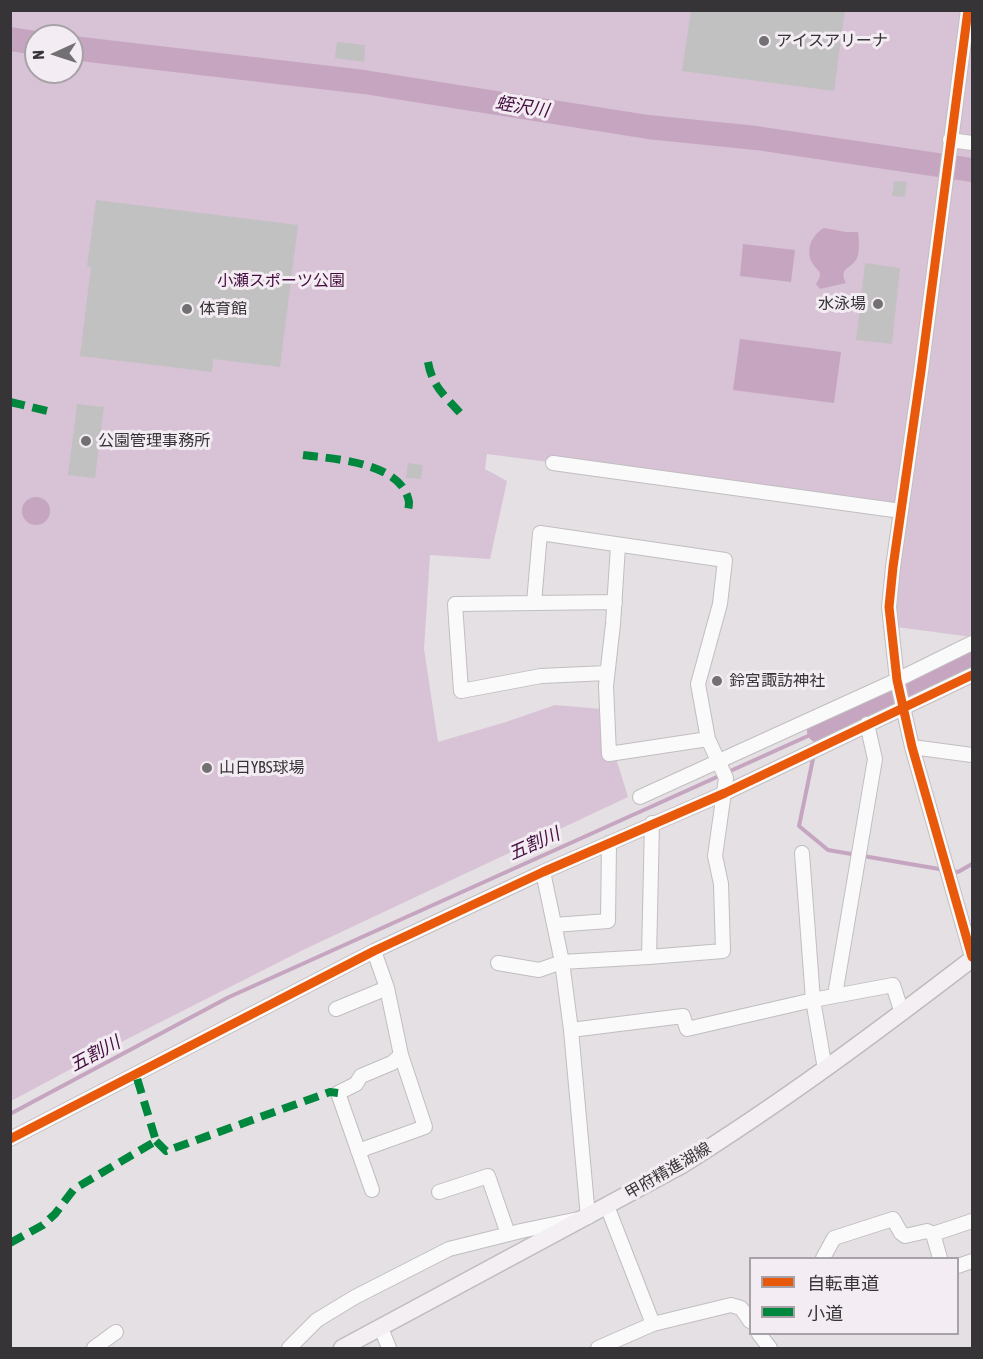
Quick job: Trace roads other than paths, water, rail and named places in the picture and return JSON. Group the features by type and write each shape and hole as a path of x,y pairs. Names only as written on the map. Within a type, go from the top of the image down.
{"main road":[{"name":"甲府精進湖線","path":"342,1348 682,1165 825,1070 972,958"}],"street":[{"path":"968,10 889,607 897,682 912,747 972,958"},
{"path":"950,145 972,143"},
{"path":"553,463 901,511"},
{"path":"498,963 540,970 561,962 723,951 721,884 715,856 725,793 722,768 708,739 698,684 720,604 724,560 540,533 534,603"},
{"path":"618,546 606,686 609,754 708,739"},
{"path":"607,673 540,676 461,692 455,604 615,602"},
{"path":"640,797 722,768 972,643"},
{"path":"10,1139 374,951 543,872 725,793 903,705 972,675"},
{"path":"835,995 875,759 867,724"},
{"path":"912,747 972,755"},
{"path":"649,957 652,823"},
{"path":"554,925 609,921 609,843"},
{"path":"802,853 813,1000 825,1070"},
{"path":"289,1348 317,1320 365,1292 449,1249 588,1217 571,1030 561,962 543,872"},
{"path":"358,1150 425,1127 401,1055 387,988 374,951"},
{"path":"571,1030 683,1016 687,1029 835,995 893,986 902,1013"},
{"path":"336,1009 387,988"},
{"path":"372,1190 338,1093 356,1084 361,1076 392,1063 401,1055"},
{"path":"439,1192 488,1176 508,1234"},
{"path":"607,1206 653,1324"},
{"path":"824,1257 834,1238 893,1219 905,1236 927,1231 933,1234 972,1221"},
{"path":"933,1234 940,1257"},
{"path":"598,1348 653,1324 731,1305 746,1305"},
{"path":"381,1328 388,1348"},
{"path":"94,1348 116,1332"},
{"path":"760,1335 770,1348"}],"waterway":[{"name":"蛭沢川","path":"10,39 24,41"},
{"name":"蛭沢川","path":"84,49 364,82 648,127 756,138 972,170"},
{"path":"819,731 972,659"},
{"name":"五割川","path":"10,1114 229,997 819,731 816,744"},
{"name":"五割川","path":"814,754 799,826 828,850 945,870"},
{"name":"五割川","path":"952,871 958,872 972,864"}],"place":[{"name":"アイスアリーナ","path":"764,41"},
{"name":"水泳場","path":"878,304"},
{"name":"体育館","path":"187,309"},
{"name":"公園管理事務所","path":"86,441"},
{"name":"鈴宮諏訪神社","path":"717,681"},
{"name":"山日YBS球場","path":"207,768"}],"park label":[{"name":"小瀬スポーツ公園","path":"281,281"}]}
